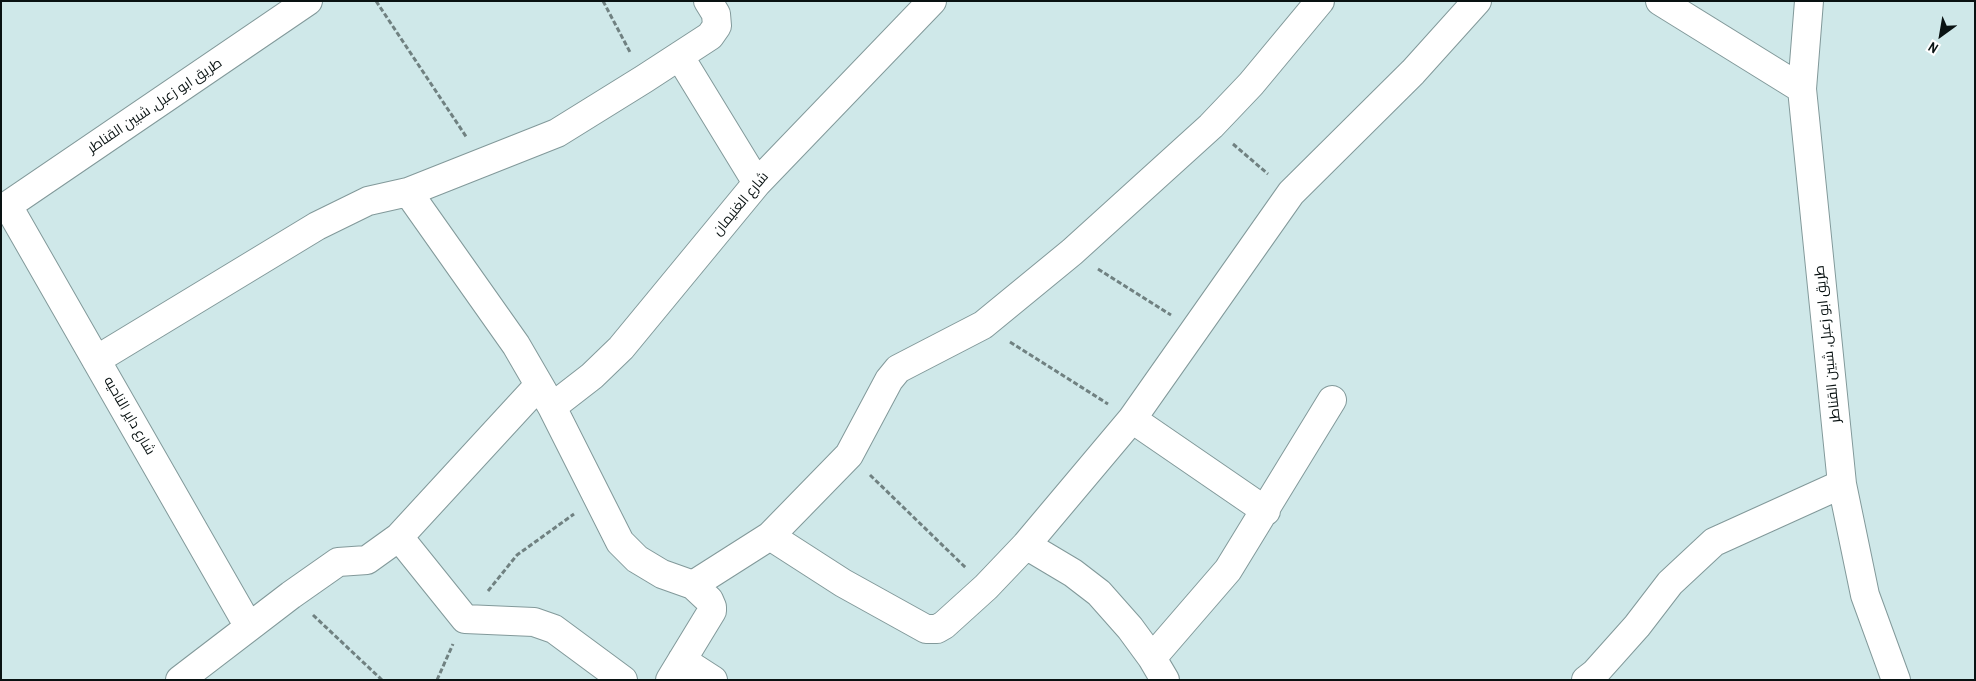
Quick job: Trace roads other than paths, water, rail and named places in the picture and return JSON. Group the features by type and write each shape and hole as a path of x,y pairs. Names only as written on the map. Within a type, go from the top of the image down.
{"street":[{"name":"طريق ابو زعبل, شبين القناطر","path":"5,208 308,1"},
{"path":"96,360 316,226 368,200 408,192 557,132 710,36 717,26 716,14 708,1"},
{"name":"شارع الغنيمان","path":"180,680 291,595 338,562 367,560 399,537 545,396 592,376 621,348 757,183 932,1"},
{"path":"693,585 770,536 849,455 890,380 898,369 983,325 1072,252 1211,126 1251,84 1320,1"},
{"path":"770,536 843,583 926,629 937,629 944,626 986,587 1026,545 1132,419 1291,193 1413,72 1477,1"},
{"path":"1660,1 1802,89"},
{"name":"طريق ابو زعبل, شبين القناطر","path":"1809,1 1802,89 1842,484 1865,595 1896,680"},
{"path":"680,56 757,183"},
{"path":"408,192 516,345 545,396 620,542 637,559 662,574 693,585 709,600 712,611 676,670 712,680"},
{"name":"شارع داير الناحيه","path":"5,208 96,360 249,627"},
{"path":"1026,545 1073,573 1099,593 1130,628 1159,669 1228,570 1266,511 1332,400"},
{"path":"1132,419 1266,511"},
{"path":"1586,680 1595,673 1632,632 1670,584 1714,542 1842,484"},
{"path":"399,537 465,618 534,622 554,629 623,680"}]}
